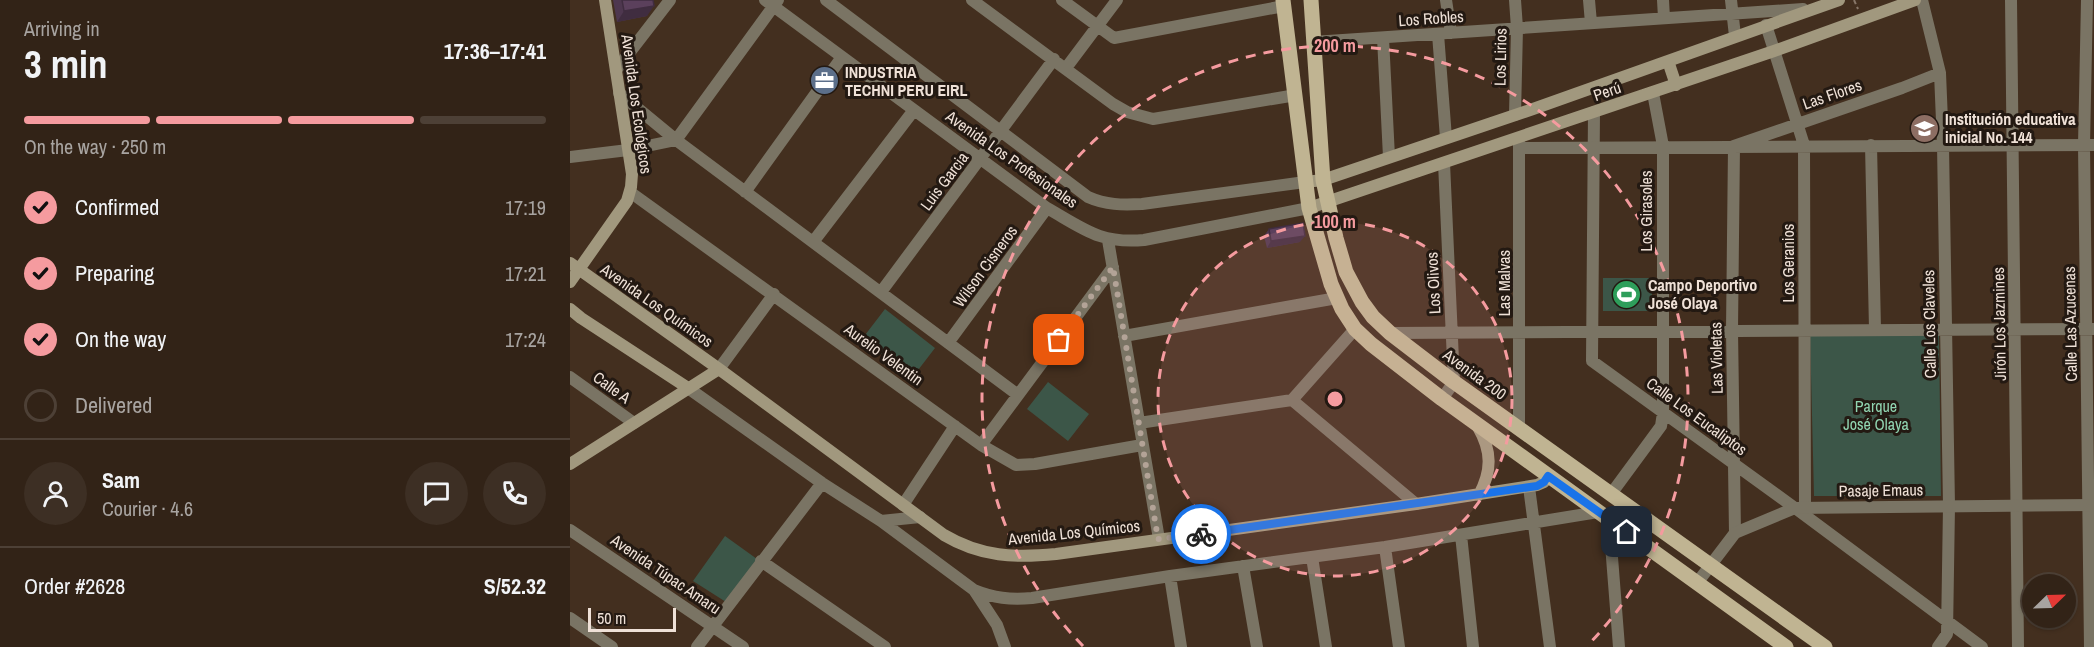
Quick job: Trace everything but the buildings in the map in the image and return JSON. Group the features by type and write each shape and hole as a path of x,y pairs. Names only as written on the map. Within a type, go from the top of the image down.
{"main road":[{"name":"Avenida Los Ecológicos","path":"570,282 575,266 627,201 630,192 632,174 605,0"},
{"name":"Avenida 200","path":"1311,0 1323,180 1327,204 1346,272 1355,291 1373,317 1390,333 1454,382 1825,647"},
{"name":"Perú","path":"1305,182 1323,180 1515,115 1766,25 1803,7 1839,0"},
{"name":"Perú","path":"1309,208 1327,204 1444,163 1519,142 1594,112 1677,85 1915,0"},
{"path":"1283,3 1309,208 1337,298 1355,328 1371,344 1442,399 1786,647"},
{"path":"1668,61 1677,85"},
{"name":"Avenida Los Químicos","path":"575,266 953,540 980,552 998,556 1029,557 1479,495 1529,487 1544,482 1548,476"},
{"path":"570,309 688,388"},
{"path":"570,464 719,369"},
{"path":"1476,423 1485,439 1490,468 1479,495"}],"street":[{"path":"616,70 670,0"},
{"name":"Avenida Los Profesionales","path":"826,0 1088,197 1102,203 1142,204 1305,182"},
{"path":"972,0 1113,104 1127,112 1153,120 1296,95"},
{"path":"1062,0 1114,38 1283,3"},
{"path":"1066,68 1116,0"},
{"path":"1446,0 1444,33 1446,138"},
{"name":"Los Lirios","path":"1515,0 1517,28 1515,115"},
{"path":"1589,0 1591,23"},
{"path":"1663,0 1664,18"},
{"path":"1731,0 1735,36"},
{"name":"Calle Los Claveles","path":"1922,0 1940,73 1943,145 1949,506 1947,634 1938,647"},
{"name":"Jirón Los Jazmines","path":"2012,0 2018,647"},
{"name":"Calle Las Azucenas","path":"2087,0 2092,608 2090,647"},
{"path":"570,157 628,150 676,140 772,2"},
{"name":"Avenida Los Profesionales","path":"772,2 842,57 1047,208 1108,240 1125,242 1144,240 1309,208"},
{"name":"Los Robles","path":"1313,42 1732,14 1803,7"},
{"name":"Los Geranios","path":"1766,25 1804,146 1804,330 1800,508"},
{"path":"1383,38 1389,157"},
{"path":"745,192 842,57"},
{"name":"Luis Garcia","path":"881,292 1054,59"},
{"name":"Las Flores","path":"1734,146 1940,73"},
{"path":"619,93 676,140 1018,394"},
{"name":"Los Girasoles","path":"1611,494 1661,426 1664,413 1663,146 1653,93"},
{"path":"813,242 914,110"},
{"name":"Calle Los Eucaliptos","path":"1594,112 1592,361 1734,464 1800,508 1947,623 1982,647"},
{"path":"1519,142 1594,147 2089,145"},
{"name":"Las Malvas","path":"1519,142 1520,428"},
{"path":"1871,145 1875,329"},
{"name":"Las Violetas","path":"1734,146 1732,330 1735,534"},
{"name":"Los Olivos","path":"1444,163 1454,382"},
{"name":"Aurelio Velentin","path":"630,192 981,445 1016,465 1035,464 1142,445"},
{"name":"Wilson Cisneros","path":"948,343 1047,208"},
{"path":"1108,240 1158,539"},
{"path":"981,445 1113,267"},
{"path":"719,369 774,294"},
{"path":"1124,336 1337,298"},
{"path":"1139,423 1292,400 1355,328"},
{"path":"1390,333 2090,329"},
{"name":"Calle A","path":"570,376 634,423"},
{"path":"1442,399 1454,382"},
{"path":"688,388 822,483 881,521 974,590 995,598 1012,600 1385,547 1534,522 1604,516 1619,647"},
{"path":"1292,400 1416,504"},
{"path":"903,505 955,426"},
{"path":"697,647 822,483"},
{"path":"1529,487 1550,647"},
{"name":"Pasaje Emaus","path":"1697,583 1735,534 1800,508 2091,505"},
{"path":"881,521 920,517"},
{"name":"Avenida Túpac Amaru","path":"570,530 743,647"},
{"path":"1461,535 1473,647"},
{"path":"1385,547 1399,647"},
{"path":"1311,557 1326,647"},
{"path":"761,561 885,647"},
{"path":"1243,566 1257,647"},
{"path":"1170,576 1181,647"},
{"path":"974,590 997,624 1005,647"},
{"path":"570,618 612,647"}],"green space":[{"name":"Campo Deportivo José Olaya","path":"1603,278 1652,278 1652,311 1603,311"},
{"path":"885,309 935,348 912,378 862,339"},
{"name":"Parque José Olaya","path":"1939,332 1941,496 1814,496 1810,334"},
{"path":"1048,382 1089,414 1068,441 1027,409"},
{"path":"725,536 757,559 726,602 693,581"}],"way so far":[{"path":"1059,340 1113,267 1158,539 1201,534"}],"place":[{"name":"INDUSTRIA TECHNI PERU EIRL","path":"824,81"},
{"name":"Institución educativa inicial No. 144","path":"1924,128"},
{"name":"Campo Deportivo José Olaya","path":"1627,294"}],"route":[{"path":"1201,534 1537,486 1548,476 1627,532"}]}
